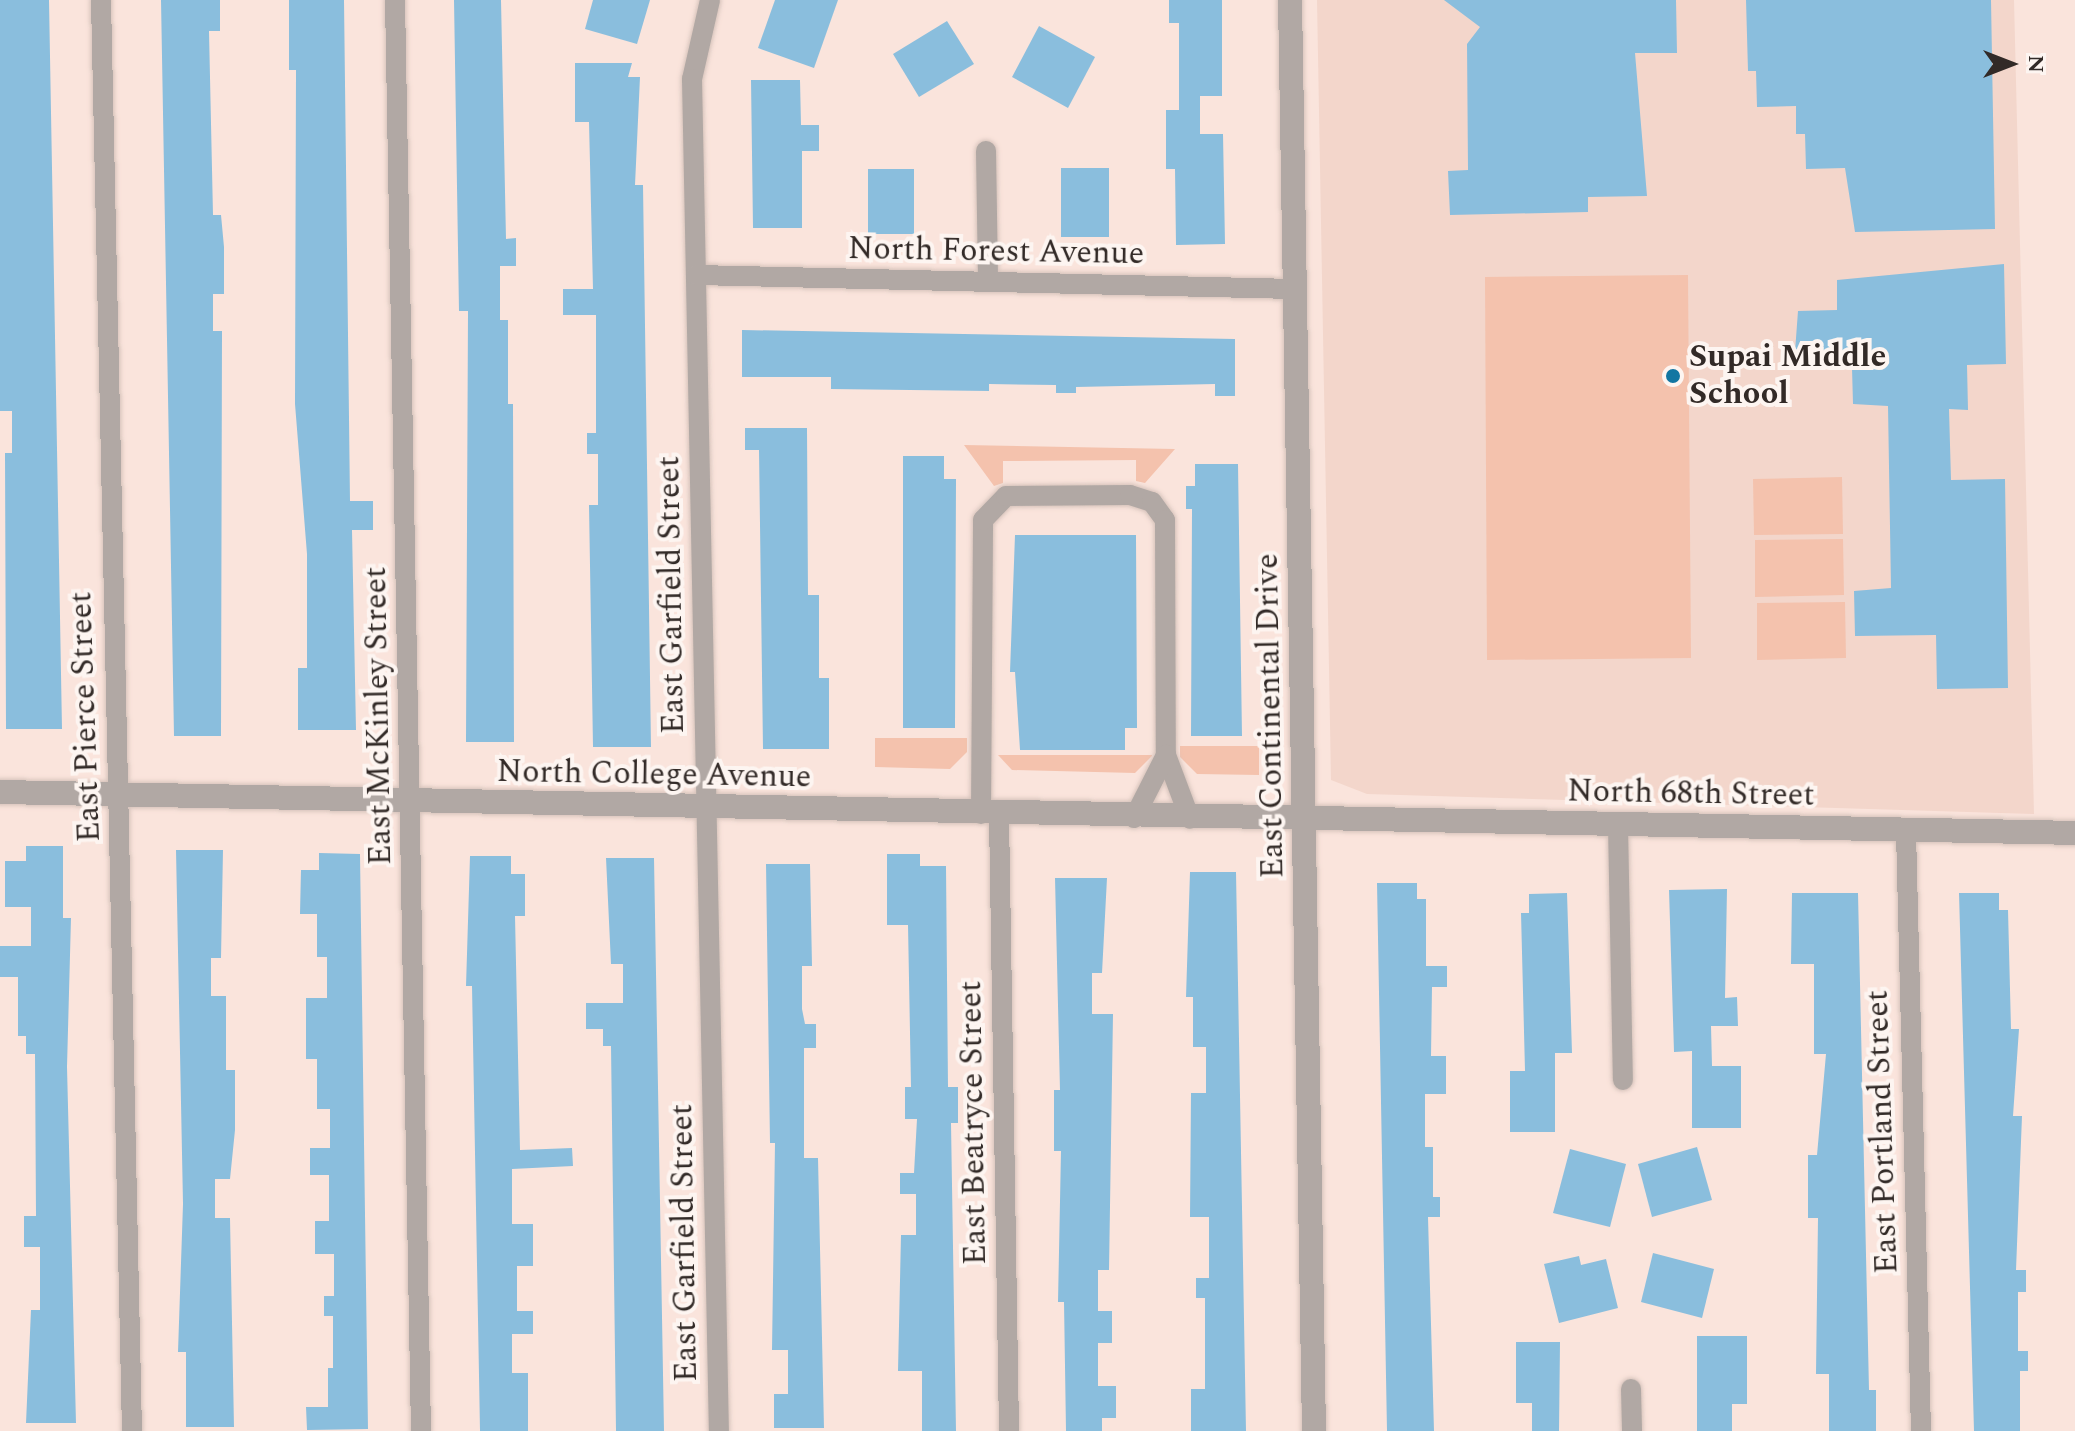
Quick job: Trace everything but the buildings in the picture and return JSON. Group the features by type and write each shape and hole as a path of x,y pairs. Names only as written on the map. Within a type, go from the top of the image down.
{"street":[{"name":"East Pierce Street","path":"101,0 115,795 132,1431"},
{"name":"East McKinley Street","path":"395,0 421,1431"},
{"name":"East Garfield Street","path":"710,0 692,79 719,1431"},
{"name":"East Continental Drive","path":"1290,0 1314,1431"},
{"path":"986,151 988,282"},
{"name":"North Forest Avenue","path":"696,275 1295,289"},
{"name":"East Beatryce Street","path":"1009,1431 981,532 996,502 1017,495 1130,495 1152,502 1166,531 1166,755"},
{"path":"1134,818 1166,755"},
{"path":"1166,755 1190,819"},
{"name":"North College Avenue","path":"0,792 1306,822"},
{"name":"North 68th Street","path":"1306,822 2075,833"},
{"path":"1618,825 1623,1080"},
{"name":"East Portland Street","path":"1906,831 1921,1431"},
{"path":"1631,1389 1632,1431"}],"shaded area":[{"name":"Supai Middle School","path":"1317,0 2014,0 2034,814 1367,794 1331,780"},
{"path":"1688,275 1691,658 1487,660 1485,277"},
{"path":"964,445 1175,449 1145,483 1136,481 1136,460 1003,461 1003,483 994,486"},
{"path":"1842,477 1843,534 1754,535 1753,479"},
{"path":"1843,539 1844,595 1755,597 1755,540"},
{"path":"1845,602 1846,658 1757,660 1757,603"},
{"path":"875,738 967,738 967,752 950,769 875,767"},
{"path":"1180,746 1259,746 1259,775 1197,774 1180,757"},
{"path":"998,755 1152,756 1135,773 1012,770"}],"place":[{"name":"Supai Middle School","path":"1673,376"}]}
